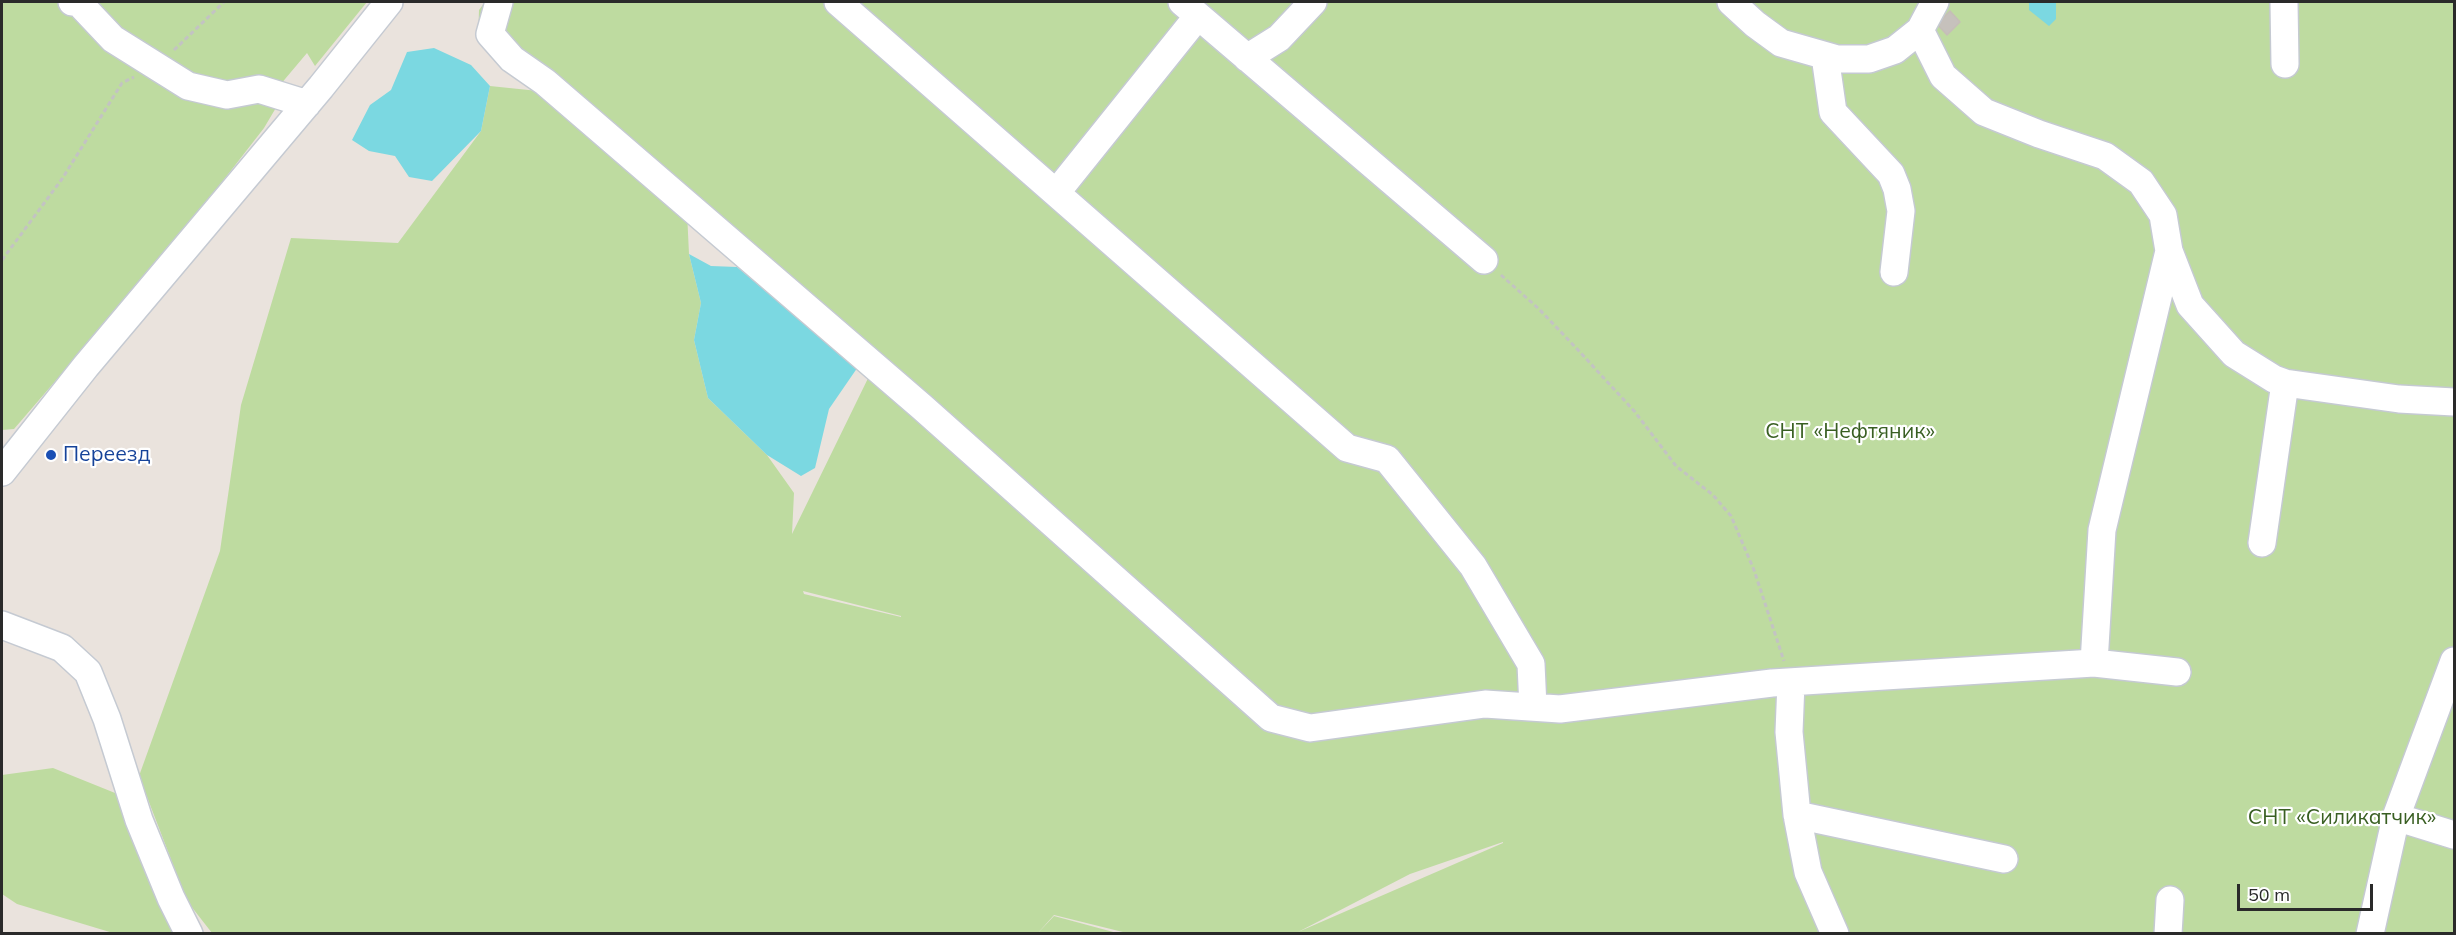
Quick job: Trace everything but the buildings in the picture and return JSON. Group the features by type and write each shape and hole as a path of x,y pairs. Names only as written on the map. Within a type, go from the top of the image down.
{"street":[{"path":"77,2 113,39 158,65 188,86 227,95 259,89 307,104"},
{"path":"2,472 86,366 307,104 389,2"},
{"path":"499,2 490,34 512,59 545,82 922,407 1271,718 1310,728 1485,704 1560,710 1772,683 2094,663 2177,672"},
{"path":"838,2 1347,448 1387,459 1473,566 1531,664 1533,707"},
{"path":"1247,58 1279,38 1312,2"},
{"path":"1731,2 1781,43 1837,59 1869,59 1895,50 1920,30 1935,2"},
{"path":"2284,2 2285,64"},
{"path":"1056,193 1190,9 1484,260"},
{"path":"1920,30 1943,76 1984,112 2039,134 2105,156 2141,182 2163,215 2169,251 2190,305 2234,354 2274,379 2285,383 2399,399 2454,402"},
{"path":"1825,56 1833,112 1851,135 1891,174 1897,189 1901,211 1894,272"},
{"path":"2094,663 2102,530 2169,251"},
{"path":"2262,543 2285,383"},
{"path":"2,625 62,648 88,672 107,719 139,819 171,898 189,933"},
{"path":"2370,933 2396,817 2454,661"},
{"path":"1791,683 1789,732 1797,815 1808,872 1835,933"},
{"path":"1797,815 2004,859"},
{"path":"2396,817 2454,835"},
{"path":"2168,933 2170,900"}],"path":[{"path":"2,260 62,179 123,83 158,65 224,2"},
{"path":"1484,260 1539,309 1635,412 1676,466 1713,495 1731,516 1772,619 1791,683"}],"green space":[{"path":"2,2 367,2 315,66 307,53 269,98 277,106 264,128 177,240 14,429 2,430"},
{"name":"СНТ «Нефтяник»","path":"485,2 2454,2 2454,933 1131,934 1054,915 1037,934 212,933 187,901 139,776 220,551 241,405 291,238 398,243 481,131 490,86 538,91 478,42 479,10","holes":["687,212 875,364 792,534 794,493 767,455 708,398 694,340 701,303 689,254","803,591 901,617 804,594","1503,842 1298,932 1410,874"]},
{"path":"53,768 125,797 174,933 113,933 17,904 2,894 2,775"},
{"path":"1054,916 1117,933 1038,933"}],"water":[{"path":"2029,2 2056,2 2056,19 2049,26 2029,10"},
{"path":"434,48 471,65 490,86 481,131 432,181 409,177 395,156 369,151 352,140 370,105 391,90 407,52"},
{"path":"689,254 711,266 737,267 768,293 798,305 862,361 829,409 815,468 801,476 767,455 708,398 694,340 701,303"}],"place":[{"name":"Переезд","path":"51,455"}],"park label":[{"name":"СНТ «Силикатчик»","path":"2342,818"}]}
